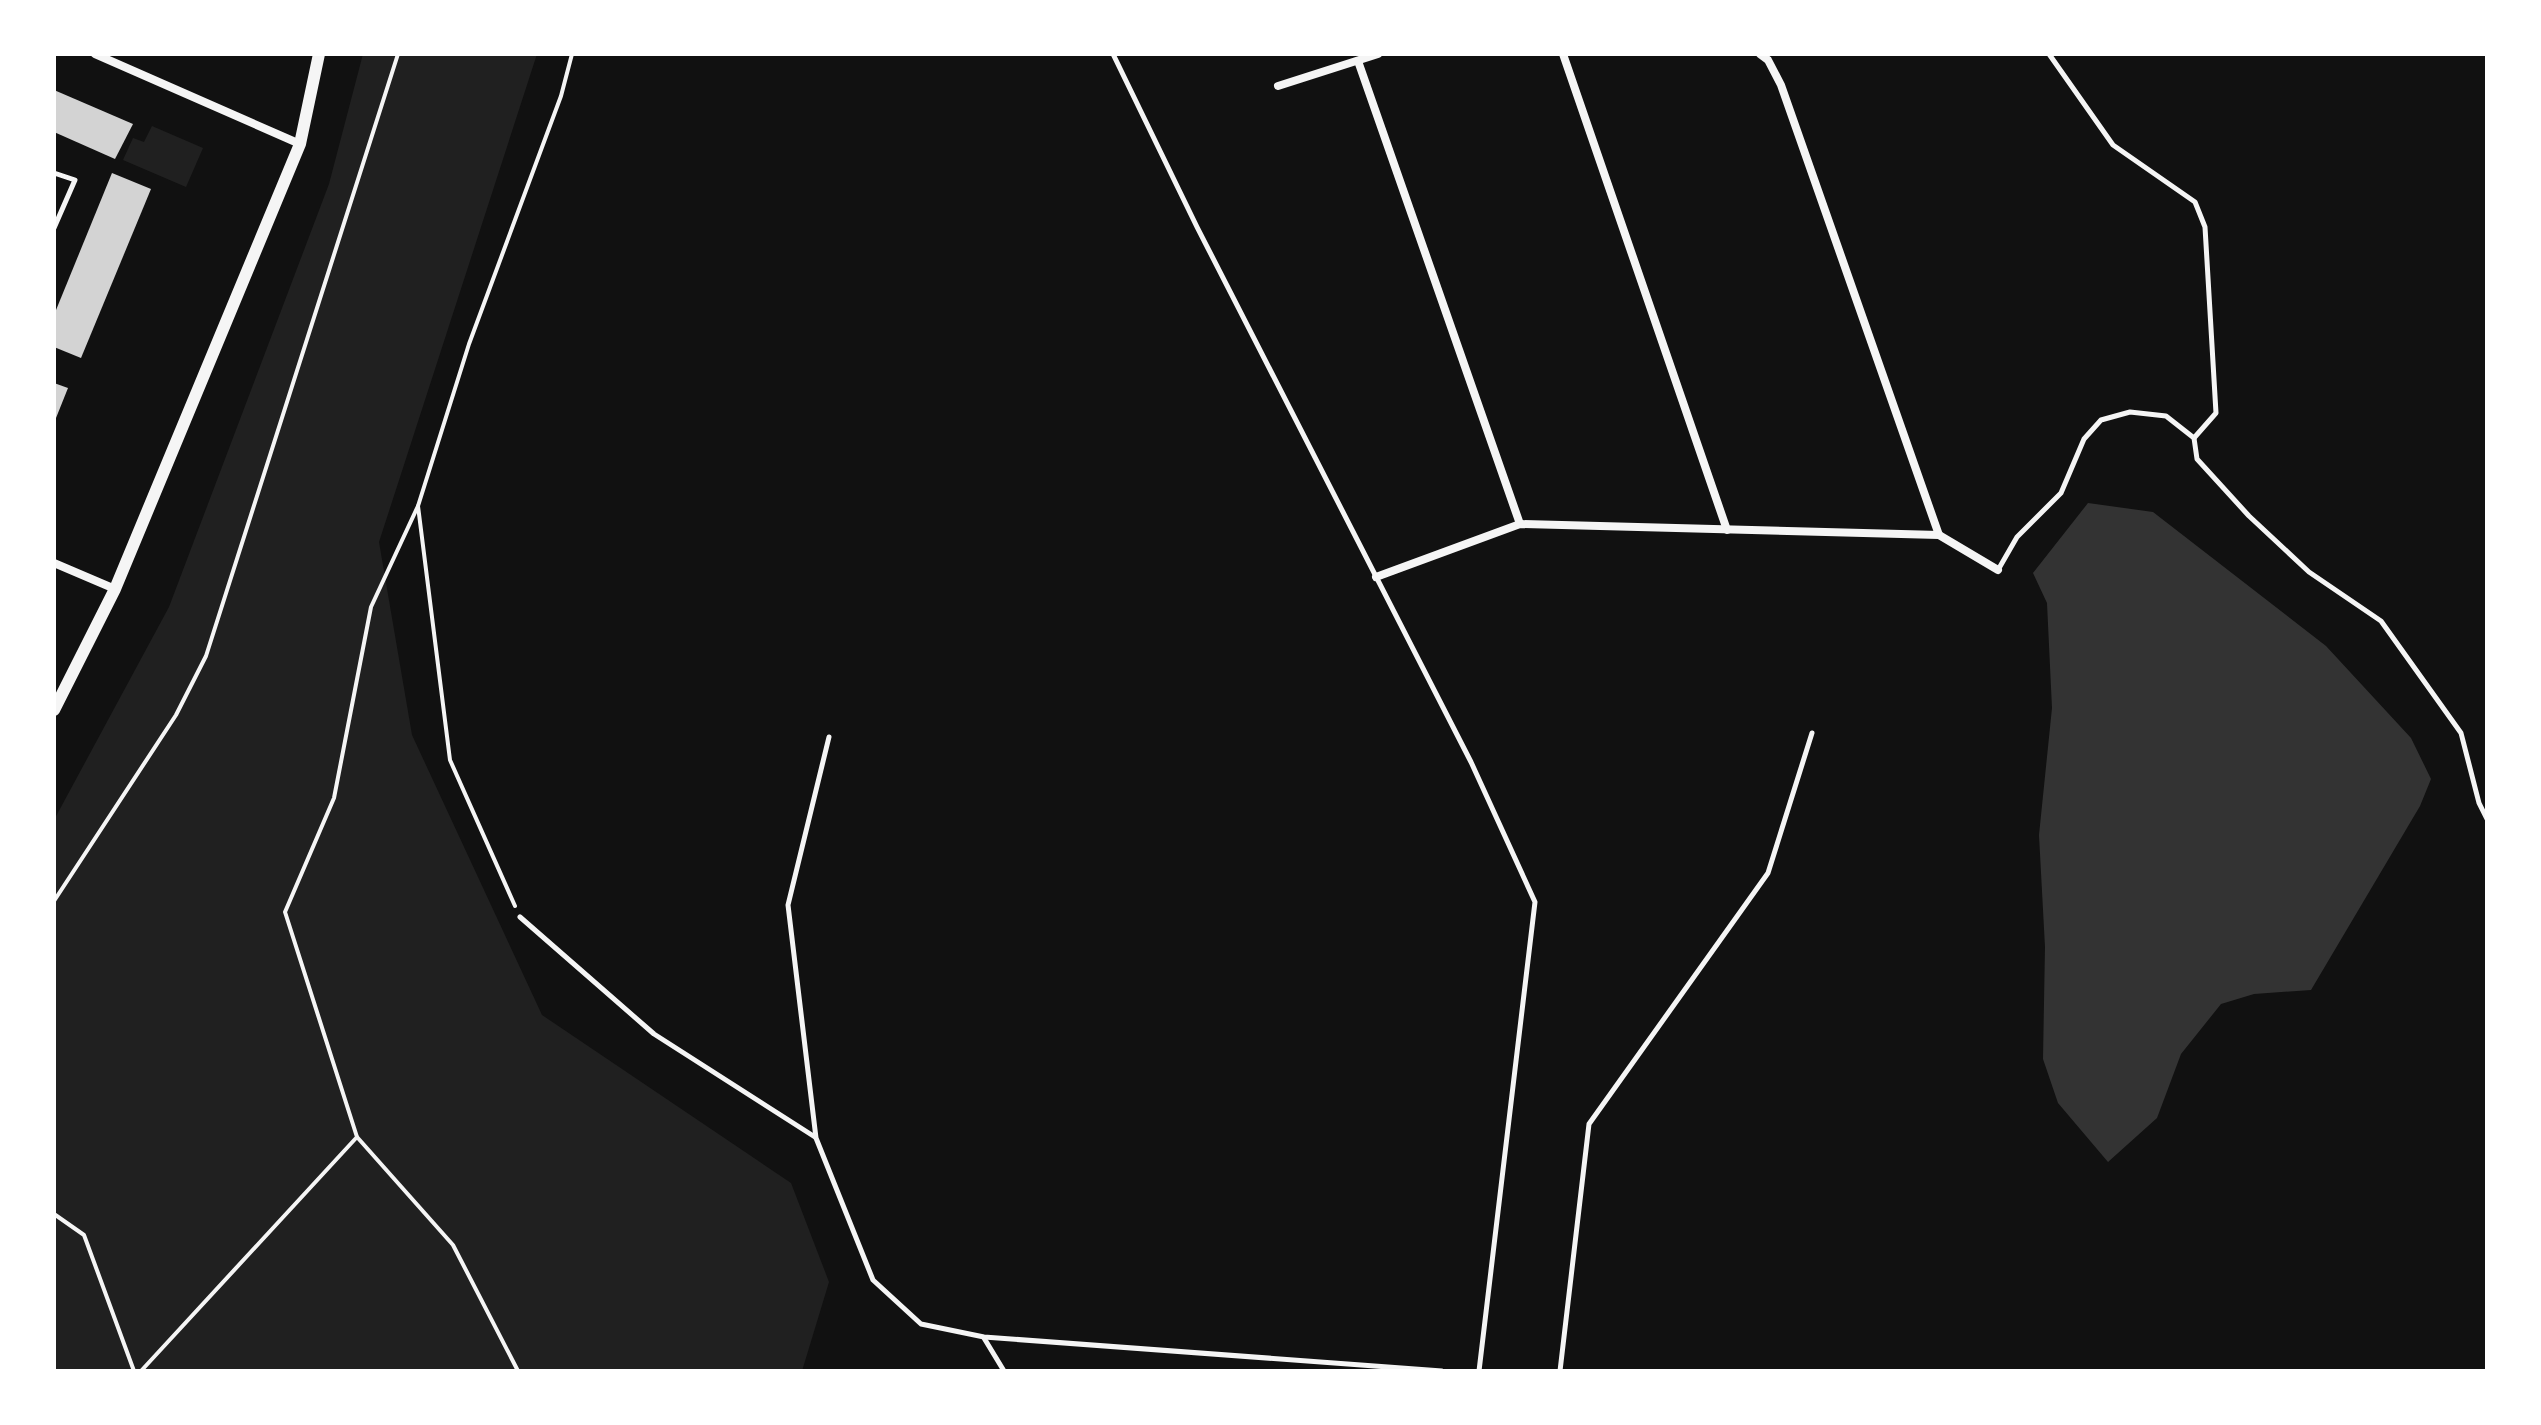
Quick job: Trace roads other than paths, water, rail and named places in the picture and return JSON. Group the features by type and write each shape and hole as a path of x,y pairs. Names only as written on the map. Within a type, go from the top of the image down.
{"street":[{"path":"95,54 300,144"},
{"path":"54,710 115,589 300,144 319,54"},
{"path":"1278,86 1378,54"},
{"path":"1563,54 1727,530"},
{"path":"1760,54 1768,60 1781,85 1939,535"},
{"path":"1358,61 1520,524"},
{"path":"1376,577 1520,524 1939,535 1998,570"},
{"path":"54,563 115,589"}],"lane":[{"path":"1113,54 1471,762 1535,902 1479,1371"},
{"path":"2049,54 2113,145 2195,202 2205,227 2216,413 2194,438"},
{"path":"54,173 75,180 54,228"},
{"path":"1998,570 2017,537 2061,493 2084,439 2101,420 2130,412 2166,416 2194,438 2197,459 2249,516 2309,572 2381,621 2461,733 2479,803 2487,819"},
{"path":"1560,1371 1589,1124 1768,873 1812,733"},
{"path":"829,737 788,905 816,1138 873,1280 921,1324 984,1337 1442,1371"},
{"path":"520,917 654,1034 816,1138"},
{"path":"984,1337 1004,1371"},
{"path":"1329,1371 1335,1363"}]}
